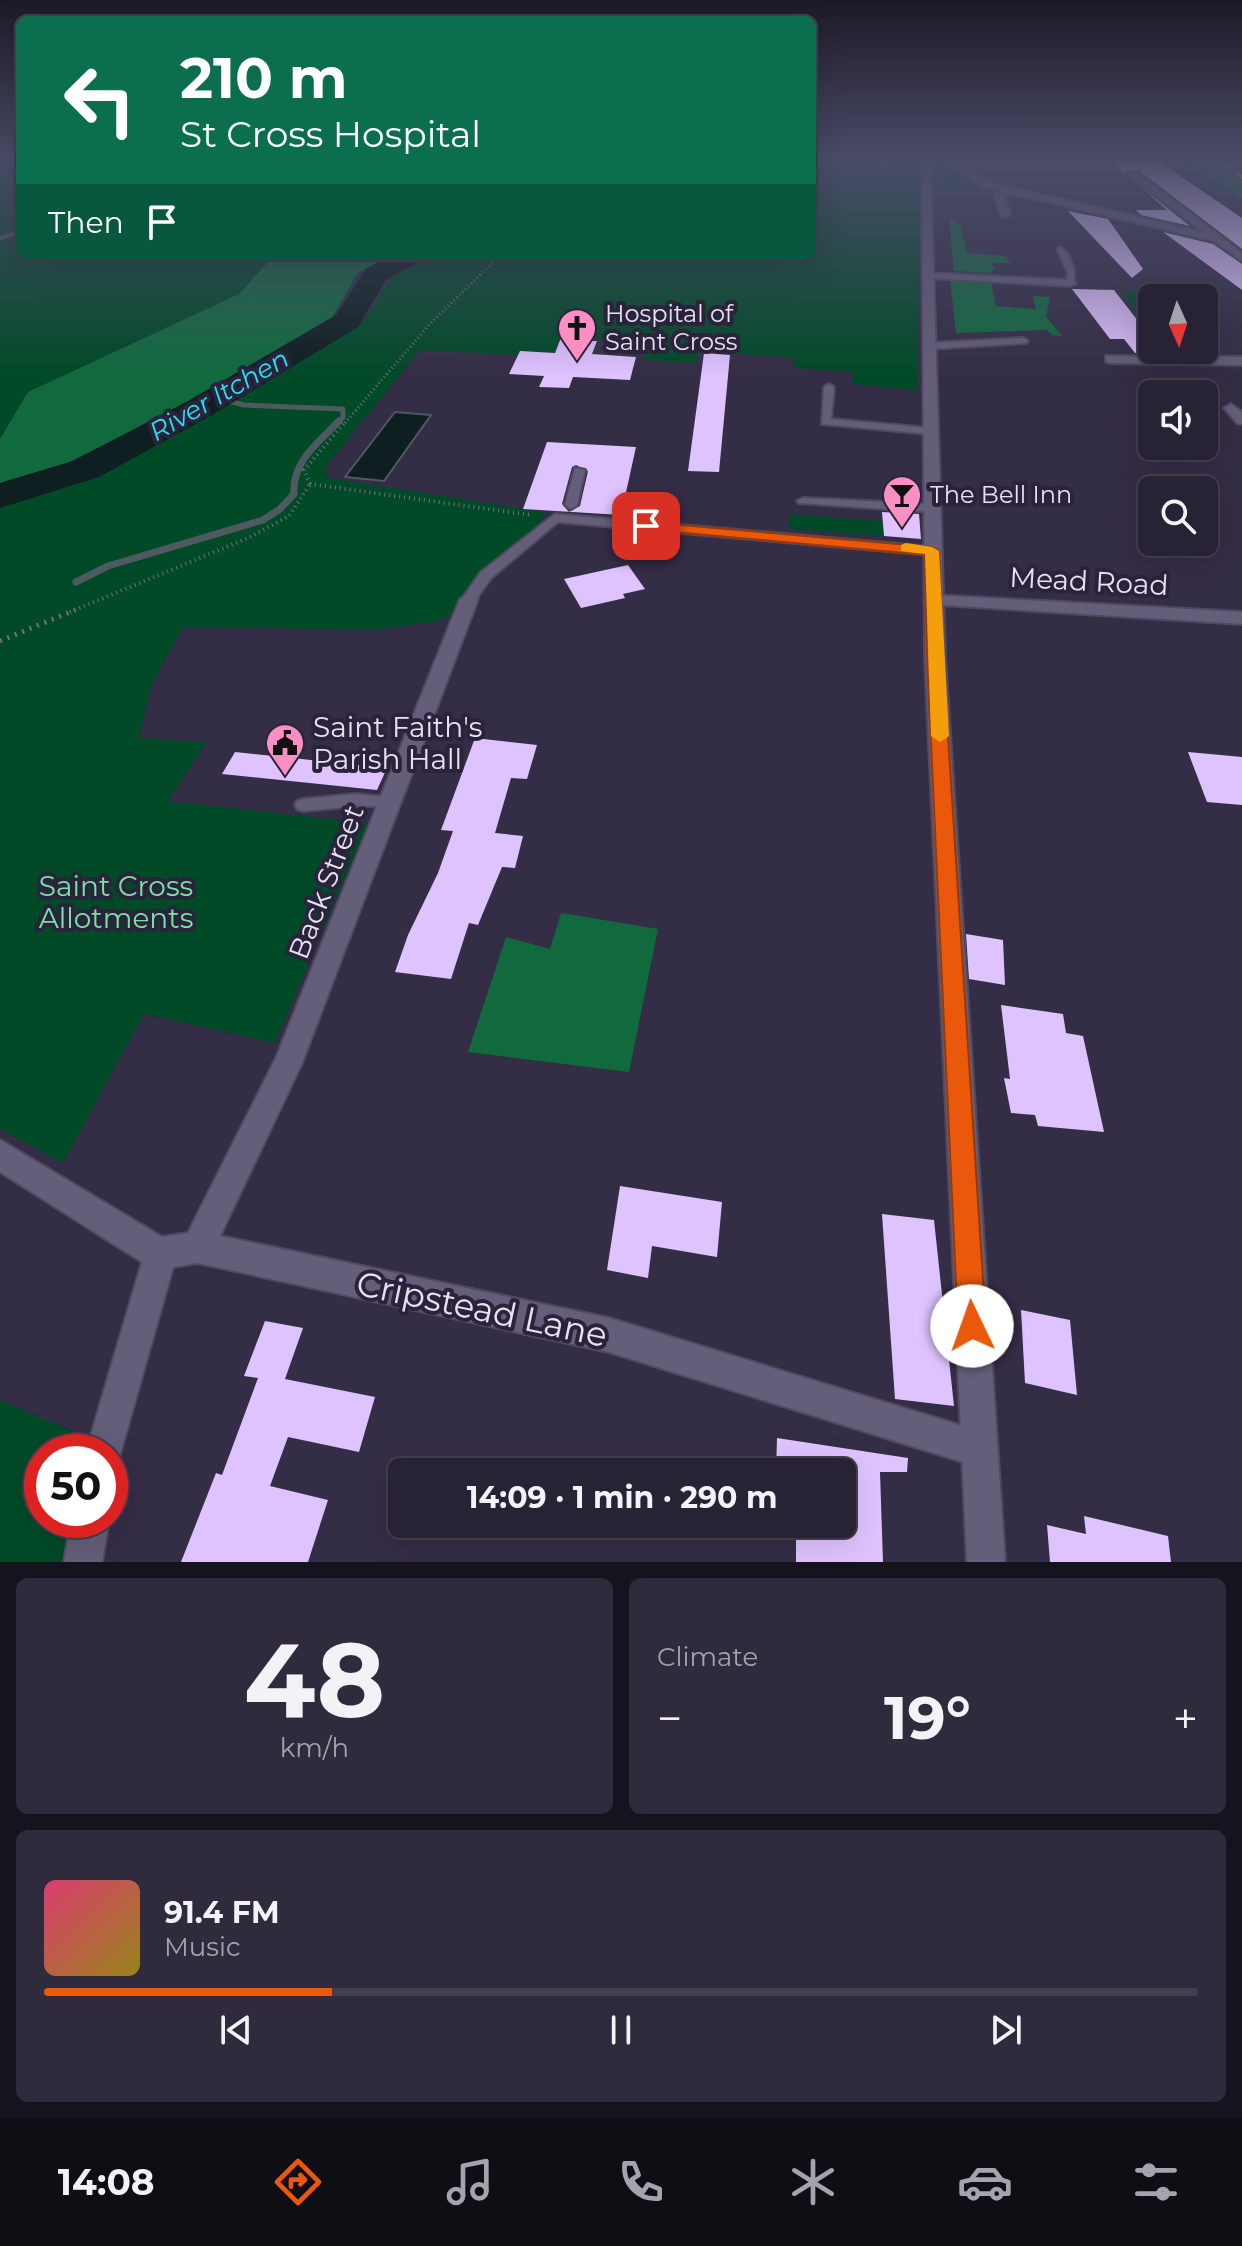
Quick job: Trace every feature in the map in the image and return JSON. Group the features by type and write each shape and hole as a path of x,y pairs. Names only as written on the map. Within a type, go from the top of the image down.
{"street":[{"path":"933,232 929,431 933,600 986,1562"},
{"path":"1187,232 1217,239"},
{"path":"1208,232 1242,258"},
{"path":"930,275 1070,283"},
{"path":"1111,359 1242,361"},
{"path":"1231,408 1242,420"},
{"name":"Back Street","path":"198,1247 288,1063 469,599"},
{"name":"Mead Road","path":"933,600 1242,618"},
{"path":"0,1155 159,1254 156,1277 109,1434"},
{"name":"Cripstead Lane","path":"159,1254 198,1247 609,1335 979,1449"},
{"path":"83,1562 87,1538"}],"lane":[{"path":"1061,249 1072,273 1070,283"},
{"path":"930,346 1023,341"},
{"path":"829,387 826,422 929,431"},
{"path":"579,470 565,513 932,551"},
{"path":"803,501 931,508"},
{"name":"Back Street","path":"469,599 486,575 565,513"},
{"path":"303,805 356,800 389,802"}],"path":[{"path":"310,484 304,470 429,325 496,260"},
{"path":"310,484 565,513"},
{"path":"0,641 248,538 289,516 310,484"}],"green space":[{"path":"0,232 16,232 16,260 270,260 240,294 28,392 0,439"},
{"name":"Saint Cross Allotments","path":"816,232 920,232 917,390 852,384 853,372 794,368 795,358 699,351 696,363 645,360 646,351 588,336 562,334 555,353 521,351 518,355 420,350 325,467 328,478 546,512 536,528 485,572 462,605 440,621 375,630 183,627 152,684 139,738 207,742 168,801 368,823 275,1043 144,1014 63,1163 0,1129 0,503 83,479 212,412 362,322 392,277 426,260 816,260"},
{"path":"950,232 962,232 967,253 1005,256 1011,263 990,263 995,269 990,273 954,271"},
{"path":"270,260 382,260 358,273 331,319 184,405 67,463 0,483 0,439 28,392 239,294"},
{"path":"950,279 991,282 996,306 1036,309 1033,296 1050,297 1046,317 1062,336 1052,335 1047,330 956,333"},
{"path":"1121,292 1138,292 1138,313"},
{"path":"790,514 883,521 884,536 789,529"},
{"path":"561,913 658,929 629,1072 468,1052 506,937 550,949"},
{"path":"0,1400 79,1434 24,1434 24,1538 69,1538 65,1562 0,1562"}],"shaded area":[{"path":"395,412 431,415 384,481 345,477"}],"building":[{"path":"1088,232 1117,232 1143,269 1132,278"},
{"path":"1163,232 1213,244 1242,264 1242,290"},
{"path":"1220,232 1242,232 1242,249"},
{"path":"1072,289 1114,290 1138,321 1138,353 1124,339 1110,339"},
{"name":"Hospital of Saint Cross","path":"562,335 587,336 586,341 597,341 592,354 636,357 630,380 573,377 569,388 539,387 544,376 509,374 520,351 555,353"},
{"path":"704,353 730,355 719,472 688,471"},
{"path":"547,442 636,447 621,515 569,512 523,509","holes":["576,465 588,471 580,506 569,512 562,504 572,467"]},
{"name":"The Bell Inn","path":"882,512 919,514 921,539 884,536"},
{"path":"628,565 645,589 623,594 625,598 581,608 564,579"},
{"path":"475,738 537,745 527,779 511,778 495,833 523,836 515,868 502,867 478,925 469,923 451,979 395,972 453,831 441,830"},
{"path":"235,752 387,768 377,790 222,774"},
{"path":"1188,752 1242,757 1242,805 1207,802"},
{"path":"966,934 1003,940 1005,985 969,979"},
{"path":"1001,1005 1063,1014 1066,1033 1083,1036 1104,1132 1038,1126 1035,1115 1011,1113 1004,1078 1010,1079"},
{"path":"620,1186 722,1202 717,1257 652,1246 648,1278 607,1270"},
{"path":"882,1214 934,1220 954,1406 895,1399"},
{"path":"1021,1310 1070,1320 1077,1395 1025,1383"},
{"path":"265,1321 303,1328 285,1379 375,1397 359,1452 288,1437 270,1486 328,1500 308,1562 181,1562 216,1473 222,1475 258,1378 244,1376"},
{"path":"777,1438 908,1458 907,1472 880,1472 883,1562 796,1562 796,1538 856,1538 856,1458 776,1458"},
{"path":"1084,1516 1168,1536 1171,1562 1050,1562 1047,1525 1086,1534"}],"waterway":[{"path":"0,238 16,233"},
{"name":"River Itchen","path":"0,496 86,469 200,408 347,321 376,275 403,260"},
{"path":"217,398 244,405 343,409 343,417 338,423"},
{"path":"76,582 108,566 263,520 280,509 294,494 294,482 302,462 339,421"}],"slow traffic":[{"path":"906,548 932,551 940,736"}],"place":[{"name":"Hospital of Saint Cross","path":"577,362"},
{"name":"The Bell Inn","path":"902,529"},
{"name":"Saint Faith's Parish Hall","path":"285,777"}],"route":[{"path":"646,526 932,551 935,658 972,1326"}]}
